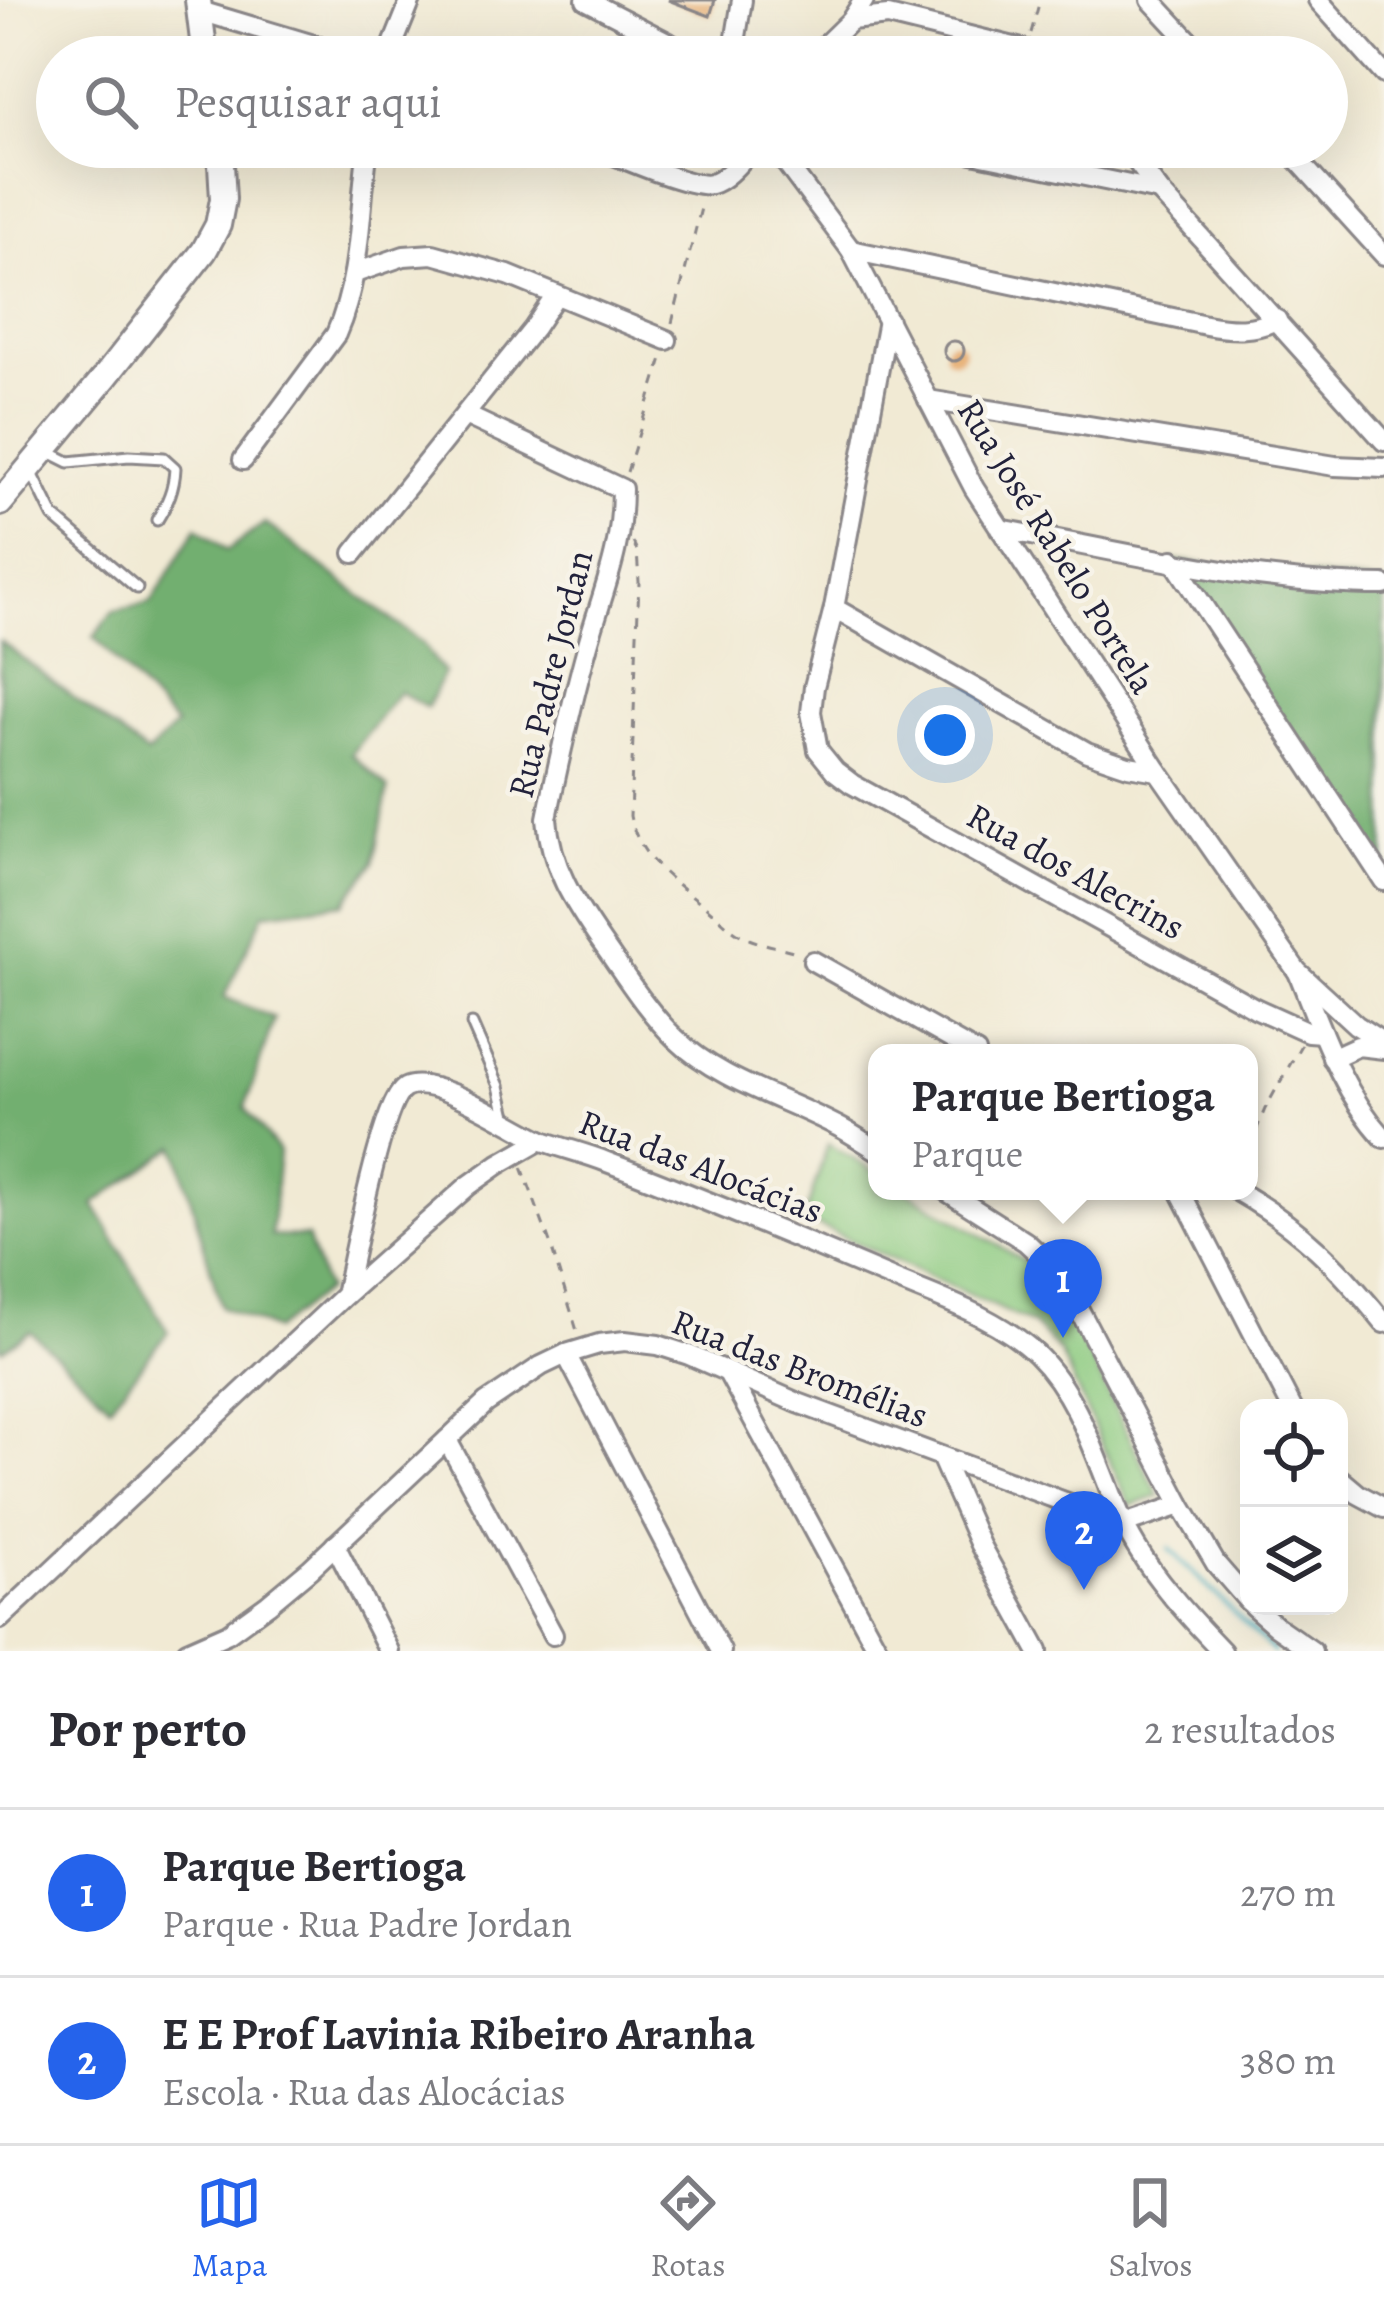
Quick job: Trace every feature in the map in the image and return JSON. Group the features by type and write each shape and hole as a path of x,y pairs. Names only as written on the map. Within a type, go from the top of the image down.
{"street":[{"path":"396,36 411,0"},
{"path":"586,0 655,36"},
{"path":"736,36 742,0"},
{"path":"835,36 864,0"},
{"path":"1151,0 1184,36"},
{"path":"1318,0 1384,74"},
{"path":"202,36 198,5 291,36"},
{"path":"851,20 904,18 968,36"},
{"path":"0,503 204,251 218,225 221,168"},
{"path":"242,460 336,334 344,316 355,273 366,168"},
{"path":"651,168 707,185 732,168"},
{"name":"Rua José Rabelo Portela","path":"790,168 851,250 1000,530 1297,971"},
{"path":"1046,168 1159,191"},
{"path":"1143,168 1384,441"},
{"path":"1305,168 1384,255"},
{"path":"851,250 1206,326 1244,330 1276,320"},
{"path":"355,273 404,256 433,254 508,275 668,340"},
{"path":"354,553 556,295"},
{"name":"Rua dos Alecrins","path":"888,318 834,608 814,687 811,712 818,749 835,771 927,827 1255,1008 1315,1033"},
{"path":"928,400 1315,463 1384,468"},
{"name":"Rua Padre Jordan","path":"465,415 622,489 614,563 588,643 547,818 548,839 580,912 676,1040 716,1067 868,1144"},
{"path":"1000,530 1263,577 1384,585"},
{"path":"1173,560 1384,881"},
{"path":"834,608 1087,752 1159,771"},
{"path":"813,962 960,1044"},
{"path":"1297,971 1315,1033 1384,1138"},
{"path":"1297,971 1384,1046"},
{"path":"1332,1058 1358,1046 1384,1046"},
{"path":"0,1618 468,1186 541,1140 484,1107 424,1086 400,1093 376,1157 345,1295"},
{"name":"Rua das Alocácias","path":"541,1140 603,1160 815,1246 969,1311 1018,1339 1063,1388 1102,1466 1124,1524 1180,1606 1222,1651"},
{"path":"960,1200 1026,1242 1061,1275 1181,1505 1216,1564 1240,1591"},
{"path":"1185,1200 1287,1399"},
{"path":"1252,1200 1325,1254 1384,1323"},
{"name":"Rua das Bromélias","path":"188,1651 248,1619 514,1382 574,1352 625,1341 689,1355 942,1459 1124,1524"},
{"path":"574,1352 721,1651"},
{"path":"728,1372 879,1651"},
{"path":"447,1440 553,1635"},
{"path":"942,1459 980,1545 1038,1651"},
{"path":"1348,1486 1384,1508"},
{"path":"1124,1524 1181,1505"},
{"path":"335,1545 389,1651"},
{"path":"1264,1615 1312,1651"}],"lane":[{"path":"137,588 53,516 37,459 164,458 175,468 175,481 157,520"},
{"path":"472,1024 499,1086 507,1120"}],"path":[{"path":"1034,36 1040,0"},
{"path":"1146,172 1151,168"},
{"path":"621,522 637,551 639,582 633,832 658,869 728,927 813,962"},
{"path":"1258,1126 1315,1033"},
{"path":"517,1154 550,1243 574,1352"}],"green space":[{"path":"265,523 422,643 444,673 427,708 399,692 351,754 388,788 374,863 343,903 264,913 224,997 274,1018 245,1108 279,1152 271,1236 307,1237 326,1290 275,1330 221,1307 176,1146 94,1204 168,1332 110,1405 30,1331 0,1347 0,641 147,754 176,726 94,637 113,611 151,603 197,527 227,551"},
{"path":"1173,560 1384,584 1384,881"},
{"path":"828,1144 868,1168 868,1200 922,1200 1034,1267 1061,1299 1159,1496 1130,1506 1060,1352 1033,1324 804,1219"}],"building":[{"path":"668,0 715,0 710,16"},
{"path":"954,341 964,351 954,361 944,351"}],"waterway":[{"path":"1169,1549 1273,1651"}],"place":[{"name":"Parque Bertioga","path":"1063,1338"},
{"name":"E E Prof Lavinia Ribeiro Aranha","path":"1084,1590"}]}
